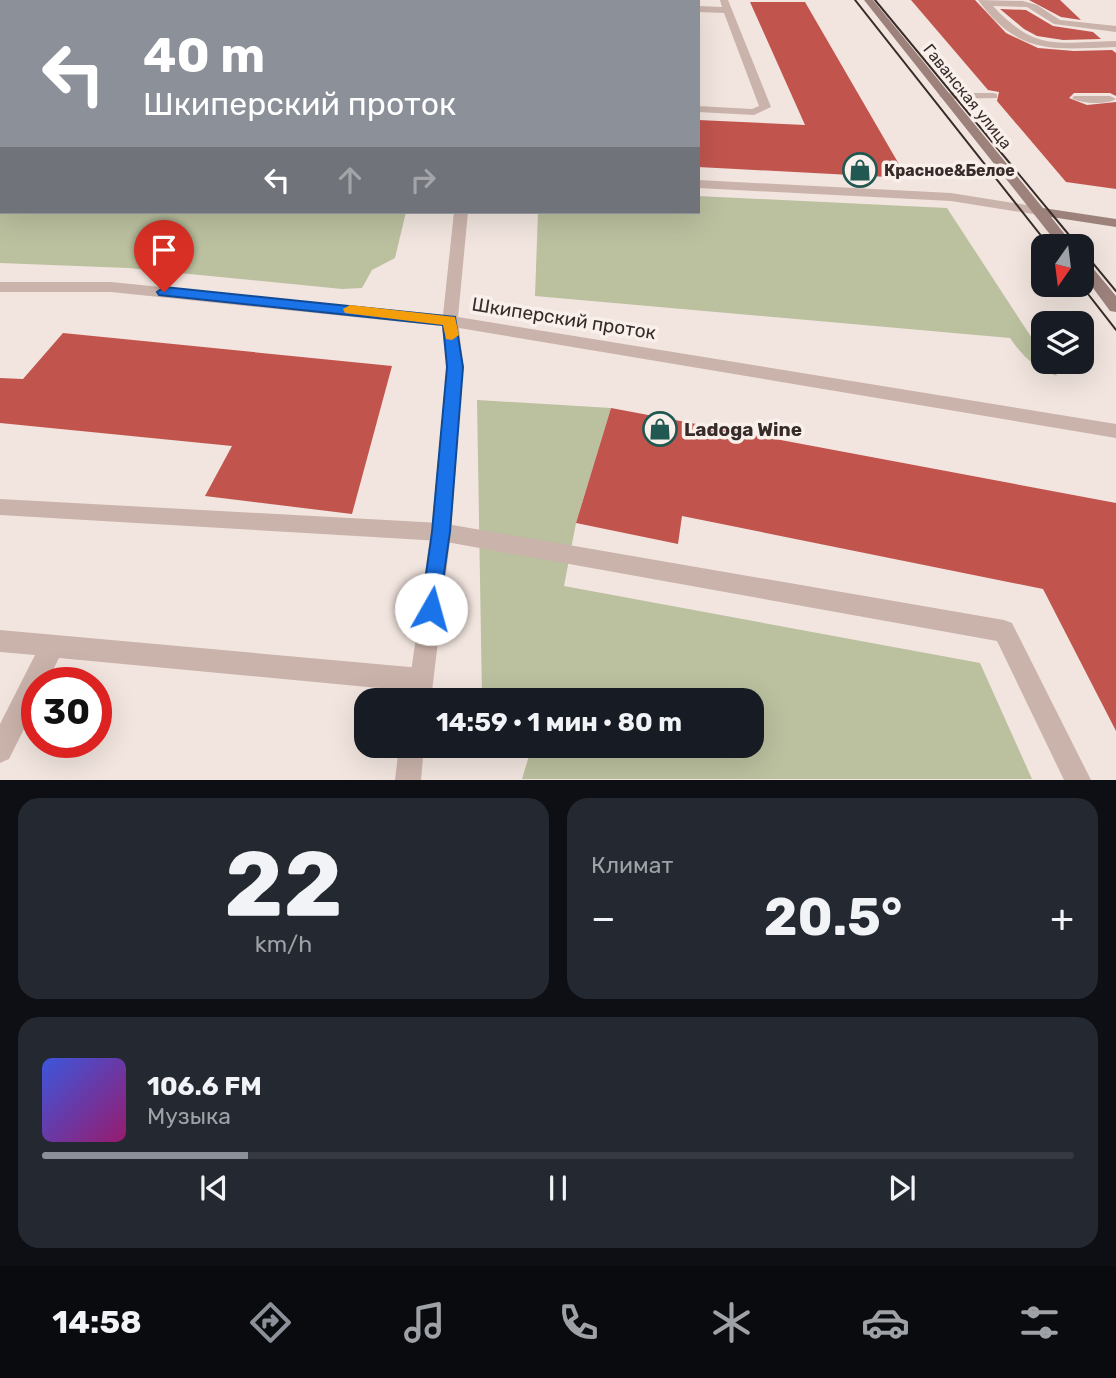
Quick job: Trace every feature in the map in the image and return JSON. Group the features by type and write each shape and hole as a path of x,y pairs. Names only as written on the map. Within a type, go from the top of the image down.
{"main road":[{"name":"Гаванская улица","path":"867,0 1058,234"},
{"path":"1040,211 1116,223"},
{"path":"1094,279 1116,307"}],"street":[{"path":"983,2 1027,5 1036,8 1048,19 1060,23 1099,24 1116,29"},
{"path":"983,2 1018,36 1031,41 1048,44 1116,44"},
{"path":"700,9 725,5 765,107 754,112 700,109"},
{"path":"945,96 993,96"},
{"path":"1078,98 1114,101"},
{"path":"700,184 951,197 1040,211"},
{"path":"420,688 441,532 455,367 450,321 461,214"},
{"name":"Шкиперский проток","path":"0,287 111,287 450,321 1116,431"},
{"path":"0,507 441,532 1004,631 1077,779"},
{"path":"0,640 404,688"},
{"path":"0,750 53,645"},
{"path":"408,779 411,758"}],"green space":[{"path":"700,196 947,208 1031,337 1031,362 1010,338 535,296 538,214 700,214"},
{"path":"0,214 406,214 395,258 372,270 362,288 342,289 128,268 0,263"},
{"path":"477,400 611,408 576,523 564,586 980,663 1032,779 522,779 528,758 764,758 764,688 482,688"}],"building":[{"path":"911,0 975,0 1006,33 1038,48 1112,50 1116,53 1116,96 1110,93 1074,93 1069,98 1087,105 1116,102 1116,189 1066,182 997,101 999,92 988,90"},
{"path":"1029,0 1060,0 1081,20 1061,17"},
{"path":"750,2 805,2 907,178 700,167 700,120 805,125"},
{"path":"1000,9 1026,10 1053,26 1093,32 1101,39 1063,40 1037,36"},
{"path":"63,333 392,366 352,514 205,496 232,446 0,423 0,378 23,379"},
{"path":"611,408 1116,503 1116,731 1043,589 682,516 678,544 576,523"}],"tram line":[{"path":"855,0 1040,234"},
{"path":"875,0 1068,234"},
{"path":"1094,264 1116,291"},
{"path":"1091,298 1116,330"}],"slow traffic":[{"path":"350,309 450,321 452,335"}],"place":[{"name":"Красное&Белое","path":"860,170"},
{"name":"Ladoga Wine","path":"660,429"}],"route":[{"path":"164,292 450,321 455,367 441,532 431,609"}]}
